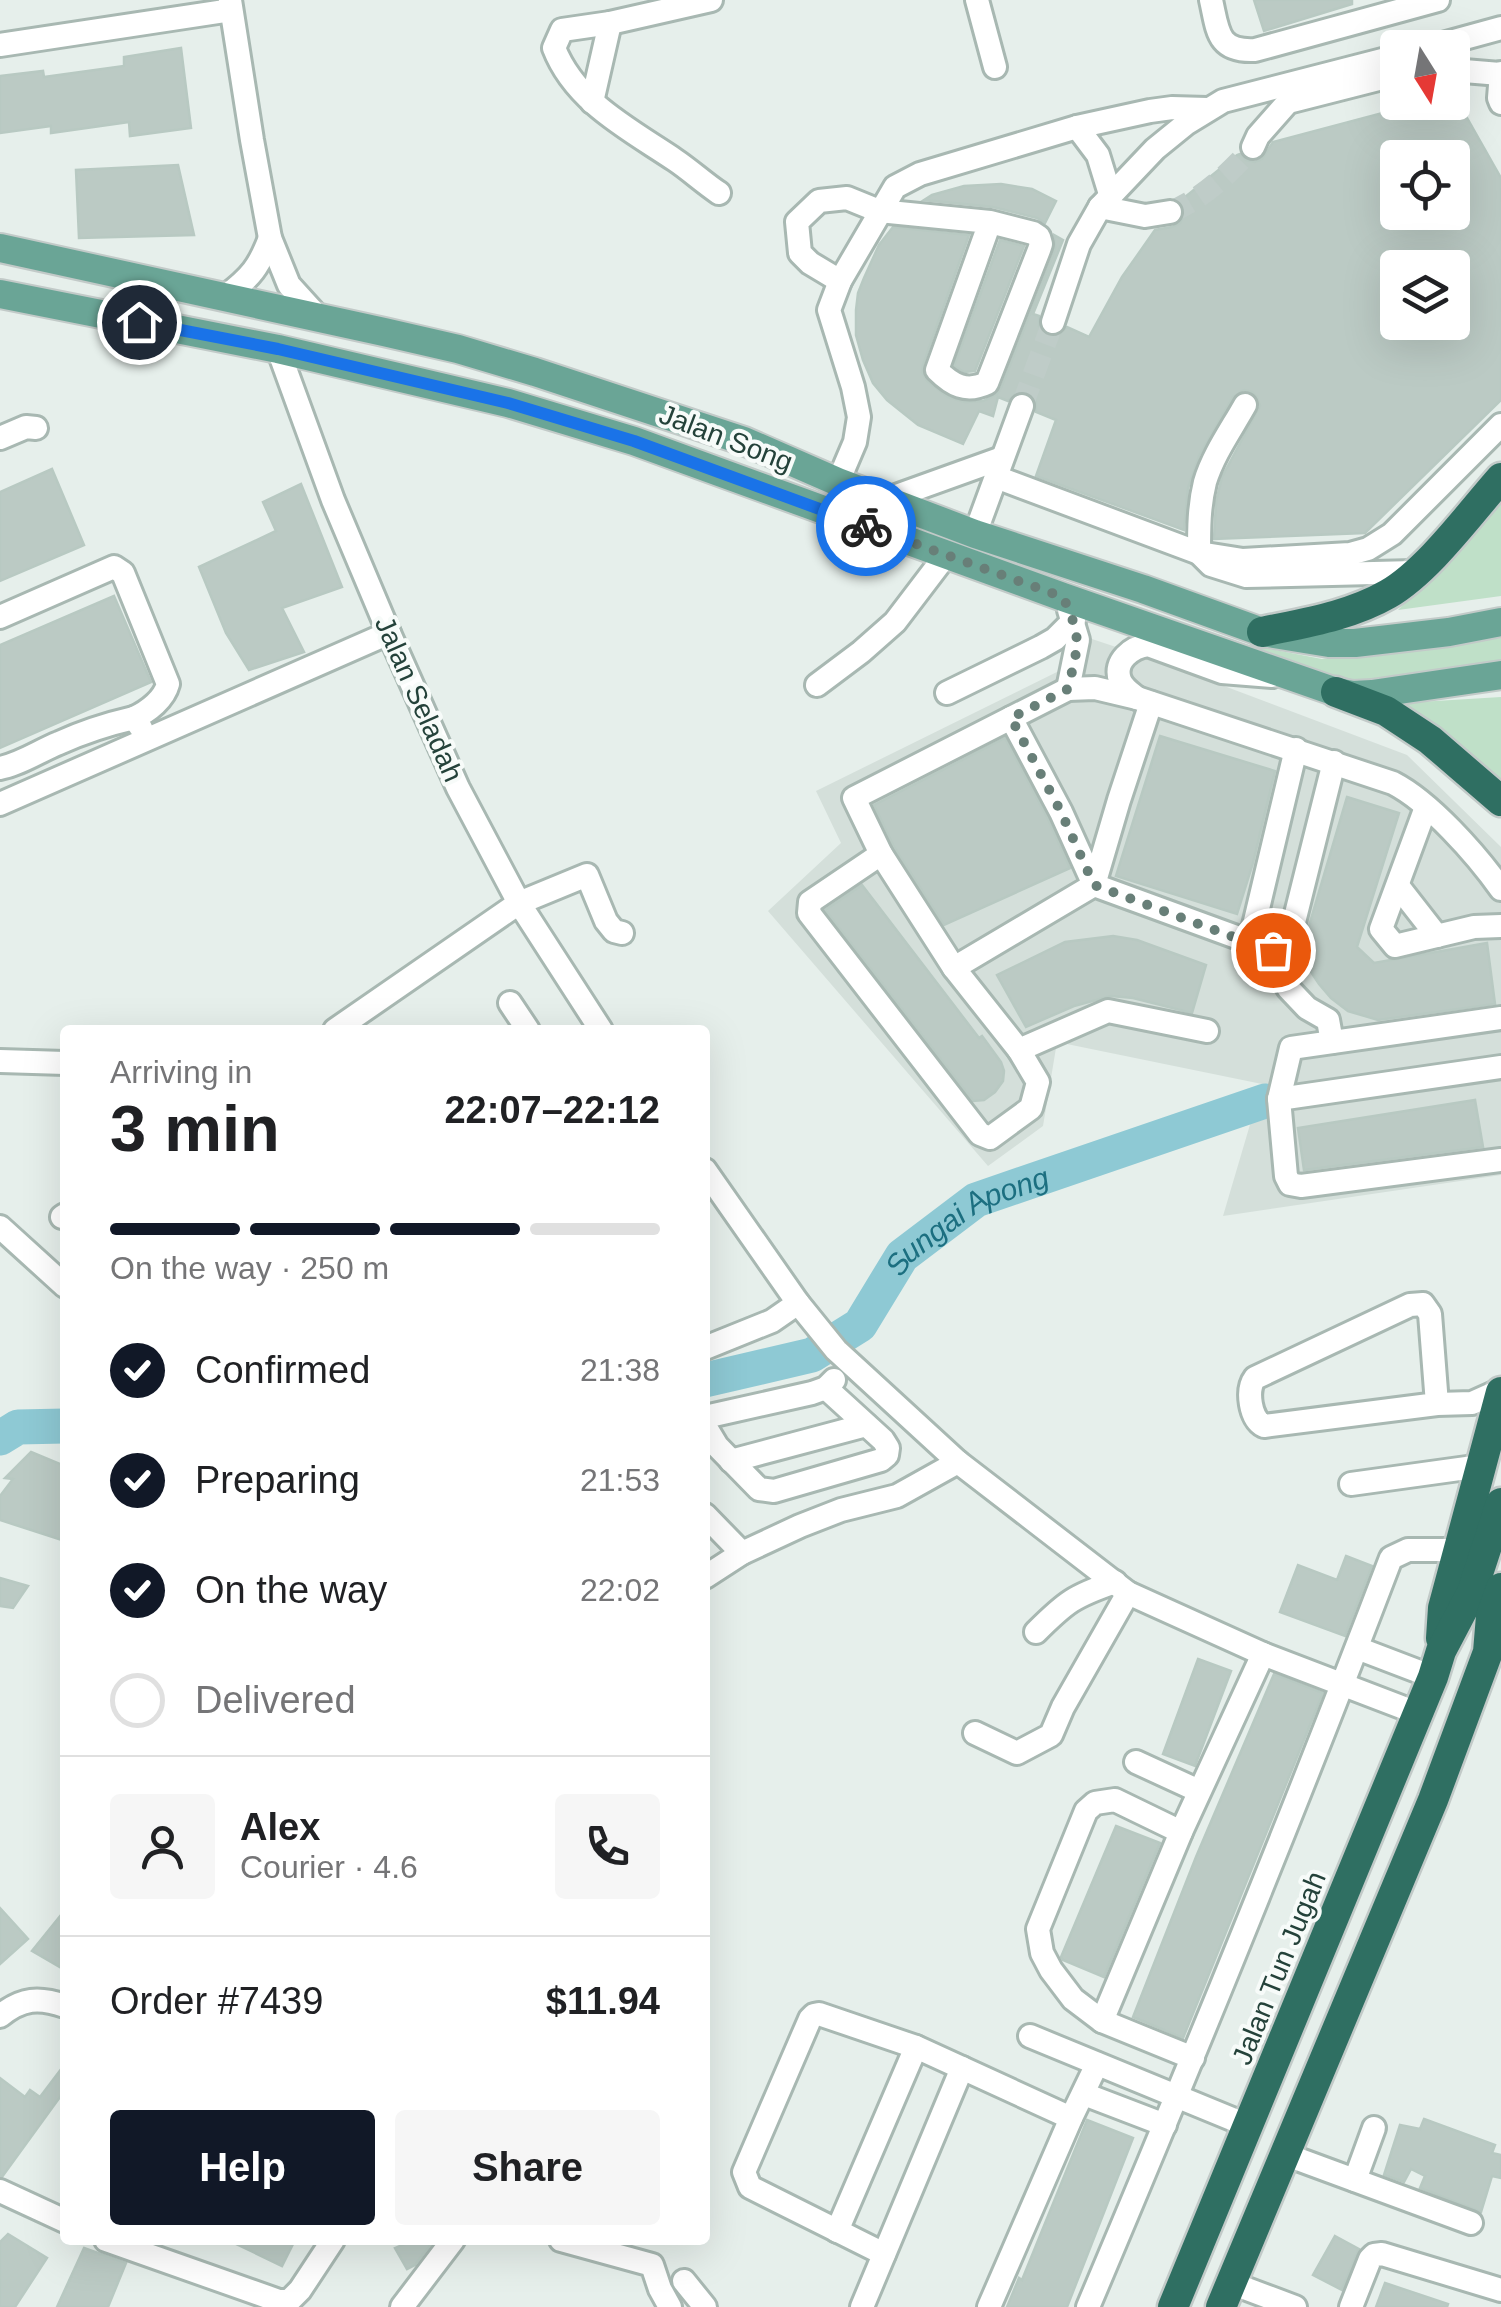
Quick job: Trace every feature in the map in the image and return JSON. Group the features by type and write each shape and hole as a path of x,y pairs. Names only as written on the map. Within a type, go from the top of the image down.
{"highway":[{"path":"1262,632 1308,622 1389,594 1440,548 1501,478"},
{"path":"1336,692 1386,711 1416,730 1501,801"},
{"name":"Jalan Tun Jugah","path":"1174,2307 1437,1664 1443,1608 1501,1391"},
{"name":"Jalan Tun Jugah","path":"1226,2295 1433,1800 1491,1617 1501,1503"},
{"name":"Jalan Tun Jugah","path":"1437,1664 1491,1617"}],"main road":[{"name":"Jalan Song","path":"0,248 458,349 534,372 744,440 838,482 975,534 1262,632 1355,644 1501,622"},
{"name":"Jalan Song","path":"0,294 278,349 508,403 634,441 946,555 1068,609 1336,692 1372,694 1501,676"}],"street":[{"path":"711,0 562,30 554,48 560,64 592,102 720,193"},
{"path":"977,0 994,67"},
{"path":"1210,0 1223,42 1244,50 1438,0"},
{"path":"0,45 231,5 270,238 290,286 320,318"},
{"path":"592,102 610,23"},
{"path":"1470,36 1501,28"},
{"path":"1053,322 1079,244 1105,200 1155,149 1223,100 1380,61"},
{"path":"1470,71 1500,73 1501,102"},
{"path":"1252,147 1288,102 1380,79"},
{"path":"838,482 855,442 859,418 829,310 840,281 896,187 906,180 997,149 1076,127 1150,111 1207,109"},
{"path":"1076,127 1098,155 1105,200"},
{"path":"840,281 800,253 797,222 819,201 847,198 880,210 990,222 1040,236 1041,244 987,383 975,389 952,385 937,370 990,222"},
{"path":"1105,200 1144,216 1170,212"},
{"path":"226,296 251,277 270,238"},
{"name":"Jalan Seladah","path":"278,349 332,500 458,788 519,904 597,1025"},
{"path":"1245,405 1205,481 1199,553 1210,564 1246,576 1414,572"},
{"path":"975,534 1022,406"},
{"path":"886,500 999,468 1199,553 1243,560 1350,554 1368,549 1392,534 1501,426"},
{"path":"0,438 36,428"},
{"path":"817,684 895,622 946,555"},
{"path":"0,617 114,567 124,573 168,684 148,711 108,723 0,768"},
{"path":"1068,609 1078,640 1068,689"},
{"path":"946,693 1056,639 1068,609"},
{"path":"0,804 389,633"},
{"path":"1144,700 1124,687 1118,672 1136,646 1148,645 1222,672 1290,677"},
{"path":"881,854 810,902 809,913 980,1134 990,1138 1032,1108 1038,1082 1020,1050 954,968 881,854 854,798 1068,689 1095,688 1144,700 1392,783 1426,807 1501,888"},
{"path":"954,968 1094,885 1128,771 1144,700"},
{"path":"134,718 148,740"},
{"path":"1011,718 1094,885 1286,954"},
{"path":"1250,942 1296,749"},
{"path":"1332,1042 1328,1020 1307,1008 1288,988 1286,954 1334,762"},
{"path":"1426,807 1381,929 1395,946 1474,927 1501,926"},
{"path":"342,1025 519,904 587,875 606,920 614,931 622,933"},
{"path":"1398,886 1438,936"},
{"path":"510,1002 525,1025"},
{"path":"1020,1050 1108,1011 1207,1032"},
{"path":"1501,1018 1291,1048 1279,1100 1290,1184 1301,1186 1501,1160"},
{"path":"0,1060 60,1062"},
{"path":"1279,1100 1501,1067"},
{"path":"710,1177 836,1349 958,1462 1122,1588 1263,1654 1418,1713"},
{"path":"0,1227 60,1281"},
{"path":"710,1346 772,1321 798,1302"},
{"path":"1437,1404 1430,1314 1423,1304 1410,1305 1255,1378 1250,1388 1255,1420 1264,1426 1437,1404 1472,1404 1501,1391"},
{"path":"826,1388 836,1349"},
{"path":"710,1416 826,1388"},
{"path":"710,1434 759,1489 774,1491 880,1460 888,1448 883,1440 826,1388"},
{"path":"730,1460 866,1424"},
{"path":"710,1574 742,1553 800,1526 841,1510 897,1496 958,1462"},
{"path":"1351,1484 1481,1466"},
{"path":"713,1539 742,1553"},
{"path":"1088,2307 1178,2097 1391,1558 1408,1550 1457,1550"},
{"path":"1036,1632 1076,1596 1122,1588"},
{"path":"975,1734 1017,1754 1051,1735 1122,1588"},
{"path":"1357,1648 1437,1664"},
{"path":"1102,2021 1181,1832 1263,1654"},
{"path":"1136,1762 1200,1792"},
{"path":"1181,1832 1114,1800 1095,1803 1079,1827 1038,1929 1050,1970 1073,2000 1102,2021 1193,2058"},
{"path":"0,2016 12,2006 32,2000 60,2005"},
{"path":"884,2254 750,2187 744,2172 814,2015 916,2047 1070,2118"},
{"path":"1030,2036 1250,2126"},
{"path":"837,2230 916,2047"},
{"path":"989,2307 1096,2064"},
{"path":"862,2307 962,2068"},
{"path":"1084,2094 1166,2125"},
{"path":"1355,2180 1374,2128"},
{"path":"1284,2154 1471,2222"},
{"path":"0,2190 60,2219"},
{"path":"120,2245 289,2301 329,2245"},
{"path":"402,2307 449,2245"},
{"path":"579,2245 652,2265 659,2301"},
{"path":"1351,2307 1370,2259 1382,2254 1501,2290"},
{"path":"684,2282 705,2307"},
{"path":"1226,2295 1295,2307"}],"shaded area":[{"path":"1071,632 1407,755 1501,847 1501,1175 1223,1216 1262,1084 1057,1042 1043,1126 988,1166 768,911 841,843 816,791 1065,668"}],"green space":[{"path":"1501,504 1501,596 1398,610"},
{"path":"1501,638 1501,664 1344,682 1228,641 1322,659"},
{"path":"1501,697 1501,787 1403,703"}],"building":[{"path":"1254,0 1352,0 1352,4 1264,31"},
{"path":"181,48 191,128 130,136 129,122 51,133 51,126 0,133 0,76 43,71 44,77 124,66 124,57"},
{"path":"1380,114 1380,120 1468,120 1501,178 1501,400 1365,533 1214,539 1222,477 1260,406 1252,392 1244,390 1233,397 1199,456 1188,488 1184,530 1036,476 1056,420 1036,412 1036,402 1028,392 1018,392 1008,401 998,397 993,416 979,411 963,444 918,425 873,383 856,335 858,293 879,245 893,227 969,235 922,372 927,381 948,397 965,402 983,401 1001,388 1053,255 1054,235 1063,240 1033,314 1039,316 1039,326 1047,336 1057,336 1067,327 1089,337 1122,277 1155,230 1180,223 1185,211 1180,201 1237,155 1255,162 1262,159 1273,142"},
{"path":"178,165 194,235 79,238 76,170"},
{"path":"1001,184 1032,189 1056,201 1045,223 993,207 924,200 964,186"},
{"path":"1000,240 1024,246 975,371 964,372 954,366"},
{"path":"52,469 84,545 0,581 0,492"},
{"path":"301,484 342,587 282,608 304,652 249,670 226,633 199,567 276,531 263,502"},
{"path":"114,596 151,682 0,748 0,645"},
{"path":"1160,736 1275,771 1237,914 1116,876"},
{"path":"1005,738 1070,868 944,925 894,847 874,805"},
{"path":"1347,797 1399,813 1357,947 1374,963 1487,943 1495,1004 1378,1020 1348,1011 1319,984 1304,953 1306,936"},
{"path":"862,885 1001,1062 1003,1081 984,1100 973,1101 825,910"},
{"path":"1113,936 1137,940 1206,965 1192,1013 1111,996 1074,1006 1026,1027 997,975 1065,942"},
{"path":"1475,1100 1483,1147 1304,1170 1298,1128"},
{"path":"31,1452 60,1464 60,1539 0,1520 0,1496 13,1479 5,1478"},
{"path":"1346,1556 1372,1566 1345,1636 1280,1612 1298,1565 1337,1580"},
{"path":"0,1578 28,1586 13,1608 0,1606"},
{"path":"1198,1659 1231,1671 1195,1766 1163,1754"},
{"path":"1274,1674 1323,1693 1183,2038 1133,2017"},
{"path":"1116,1826 1160,1843 1104,1977 1061,1957"},
{"path":"0,1908 28,1939 0,1964"},
{"path":"60,1916 60,1967 32,1951"},
{"path":"60,2071 60,2097 2,2177 0,2078 25,2097 30,2090 40,2097"},
{"path":"1424,2119 1495,2145 1492,2153 1501,2155 1501,2178 1492,2176 1481,2212 1420,2188 1425,2176 1411,2169 1404,2182 1384,2175 1400,2125 1420,2129"},
{"path":"1087,2120 1133,2138 1067,2307 1007,2307 1019,2278 1022,2280"},
{"path":"8,2234 47,2258 15,2307 0,2307 0,2242"},
{"path":"1335,2236 1359,2249 1342,2290 1313,2275"},
{"path":"238,2245 292,2245 282,2266"},
{"path":"402,2245 430,2245 407,2269 395,2248"},
{"path":"84,2248 126,2263 108,2307 57,2307"},
{"path":"1385,2283 1448,2304 1447,2307 1376,2307"}],"waterway":[{"name":"Sungai Apong","path":"710,1379 812,1355 860,1325 902,1256 976,1200 1265,1101"},
{"name":"Sungai Apong","path":"0,1438 18,1427 60,1426"}],"tunnel":[{"path":"1170,212 1215,184 1253,147"},
{"path":"1022,406 1053,322"}],"way so far":[{"path":"866,526 1063,597 1078,640 1068,689 1011,718 1094,885 1273,950"}],"route":[{"path":"139,322 278,349 508,403 634,441 866,526"}]}
